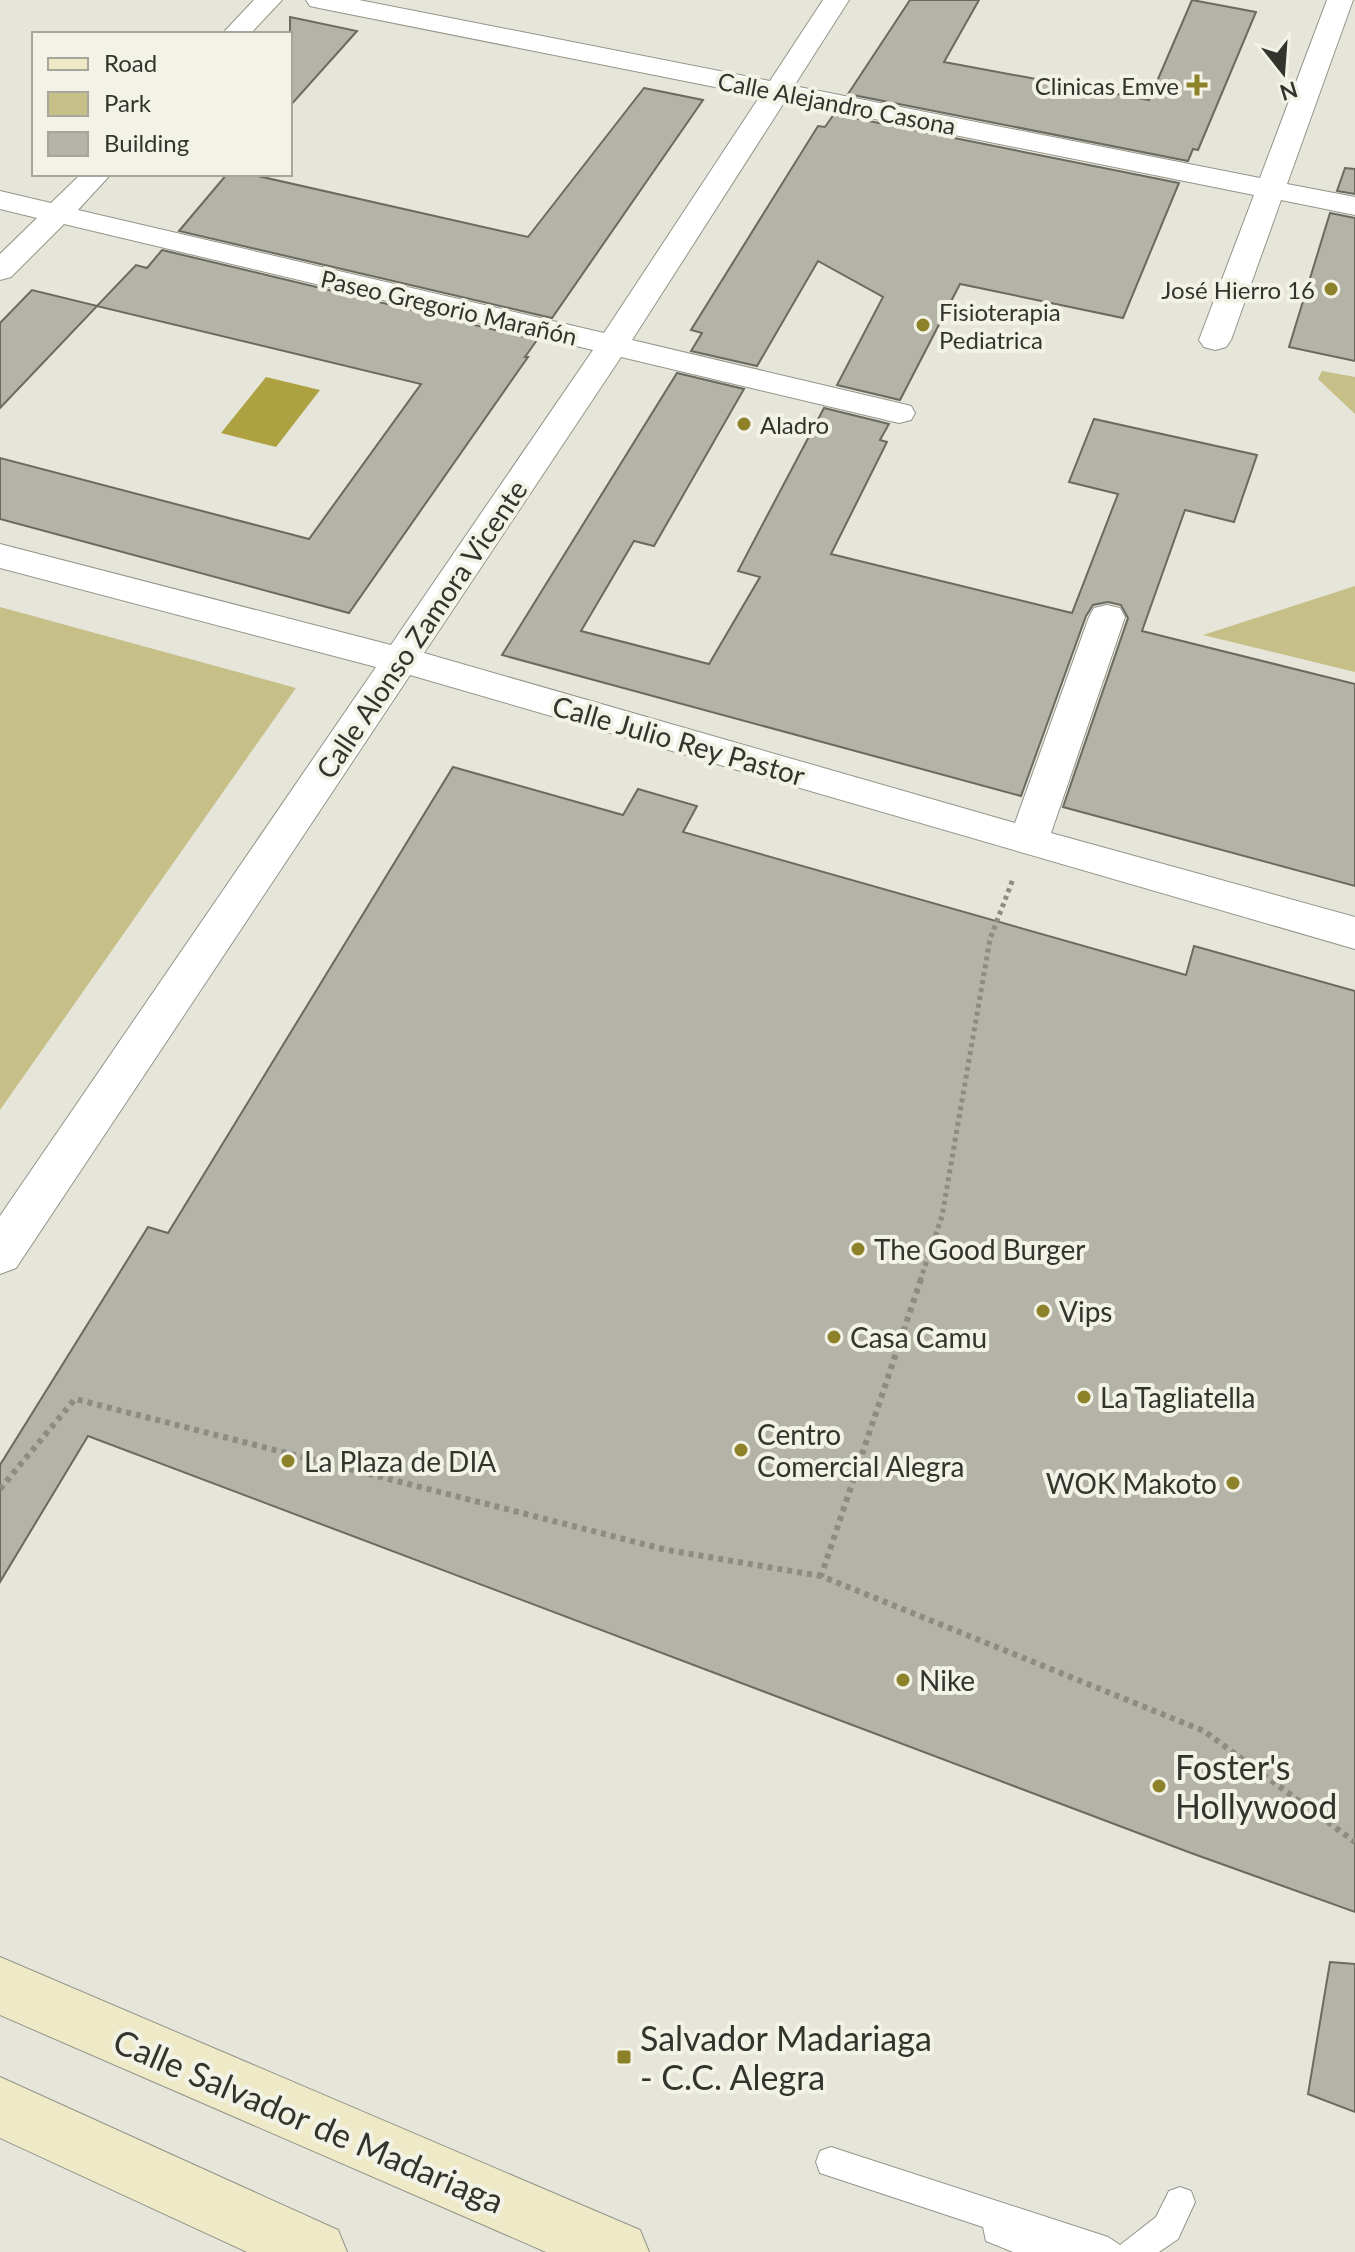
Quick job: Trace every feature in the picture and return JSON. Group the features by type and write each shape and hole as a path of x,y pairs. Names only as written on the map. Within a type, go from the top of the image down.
{"street":[{"path":"237,32 269,0"},
{"name":"Calle Alejandro Casona","path":"319,0 1355,206"},
{"name":"Calle Alonso Zamora Vicente","path":"0,1254 612,346 836,0"},
{"path":"1215,340 1340,0"},
{"path":"0,271 95,176"},
{"name":"Paseo Gregorio Marañón","path":"0,200 899,413"},
{"name":"Calle Julio Rey Pastor","path":"0,556 401,661 1355,933"},
{"path":"1028,841 1107,617"},
{"name":"Calle Salvador de Madariaga","path":"0,1986 618,2252"},
{"path":"0,2107 316,2252"}],"lane":[{"path":"1051,2252 831,2162 1108,2252"},
{"path":"1133,2252 1167,2228 1180,2202"}],"path":[{"path":"821,1576 942,1216 990,939 1028,841"},
{"path":"0,1489 75,1399 667,1550 821,1576 1204,1731 1355,1842"}],"green space":[{"path":"1322,371 1355,377 1355,414 1318,379"},
{"path":"1355,586 1355,672 1203,635"},
{"path":"0,607 296,688 0,1110"}],"shaded area":[{"path":"266,377 320,390 276,447 221,433"}],"building":[{"path":"910,0 979,0 944,62 1149,100 1192,0 1256,12 1198,150 1193,149 1188,161 848,94"},
{"path":"290,17 357,31 292,104 292,32"},
{"path":"644,88 703,100 552,318 179,231 225,176 258,176 528,237"},
{"path":"834,114 1179,183 1123,318 960,284 900,400 837,385 883,297 818,261 757,366 691,351 702,333 691,330 818,126 825,127"},
{"path":"1345,168 1355,169 1355,194 1337,191"},
{"name":"José Hierro 16","path":"1330,213 1355,218 1355,361 1289,347"},
{"path":"162,250 537,340 349,613 0,519 0,458 309,539 421,384 97,306 136,265 147,268"},
{"path":"32,290 97,306 0,408 0,323"},
{"path":"677,373 744,389 654,546 634,541 581,631 709,664 760,577 738,571 824,408 889,424 880,440 887,442 831,554 1072,613 1118,494 1069,482 1094,419 1257,455 1234,522 1185,510 1142,631 1355,684 1355,886 1063,807 1128,618 1121,605 1108,602 1093,605 1086,616 1021,796 502,655"},
{"name":"Centro Comercial Alegra","path":"453,767 623,815 638,789 697,806 683,832 1186,975 1194,946 1355,991 1355,1912 1191,1853 88,1436 0,1582 0,1465 148,1227 168,1233"},
{"path":"1330,1962 1355,1964 1355,2112 1308,2094"}],"place":[{"name":"Clinicas Emve","path":"1197,85"},
{"name":"José Hierro 16","path":"1331,289"},
{"name":"Fisioterapia Pediatrica","path":"923,325"},
{"name":"Aladro","path":"744,424"},
{"name":"The Good Burger","path":"858,1249"},
{"name":"Vips","path":"1043,1311"},
{"name":"Casa Camu","path":"834,1337"},
{"name":"La Tagliatella","path":"1084,1397"},
{"name":"Centro Comercial Alegra","path":"741,1450"},
{"name":"La Plaza de DIA","path":"288,1461"},
{"name":"WOK Makoto","path":"1233,1483"},
{"name":"Nike","path":"903,1680"},
{"name":"Foster's Hollywood","path":"1159,1786"},
{"name":"Salvador Madariaga - C.C. Alegra","path":"624,2057"}]}
